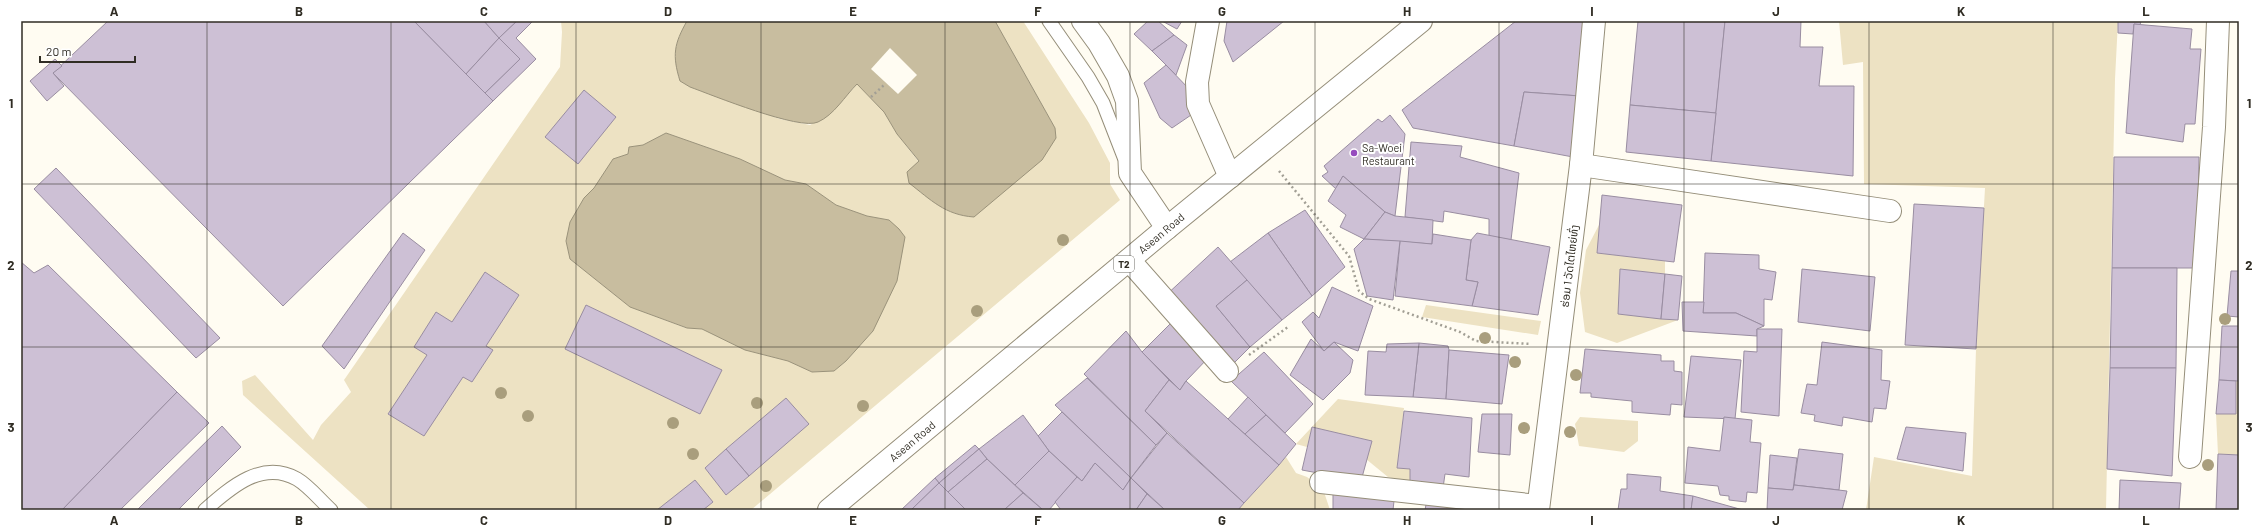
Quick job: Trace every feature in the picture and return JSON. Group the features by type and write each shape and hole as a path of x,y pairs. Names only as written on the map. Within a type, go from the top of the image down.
{"street":[{"path":"1083,21 1099,42 1118,76 1127,101 1130,173 1167,228"},
{"path":"1208,21 1197,82 1198,104 1230,177"},
{"name":"Asean Road","path":"829,510 1167,228 1421,21"},
{"name":"ຮ່ອມ 1 ວັດໄຕໄຫຍ່ທົ່ງ","path":"1538,508 1581,165 1594,21"},
{"path":"2190,457 2214,127 2218,21"},
{"path":"1581,165 1890,211"},
{"path":"1129,260 1228,371"},
{"path":"1321,482 1538,508"}],"lane":[{"path":"1049,21 1088,77 1102,103 1130,173"},
{"path":"205,510 227,490 257,473 280,472 297,479 330,510"}],"path":[{"path":"871,97 884,84"},
{"path":"1262,151 1349,256 1360,291 1368,300 1460,332 1476,341 1559,346"},
{"path":"1228,371 1288,327"}],"shaded area":[{"path":"561,21 687,21 679,36 675,57 680,81 690,87 780,119 810,125 832,112 857,84 884,112 897,134 919,162 909,183 946,210 964,216 974,217 1055,128 995,21 1023,21 1089,123 1110,163 1110,184 1120,200 751,510 370,510 243,395 242,381 255,375 313,440 321,425 351,392 344,380 560,67 562,32","holes":["666,133 740,159 785,180 806,184 836,205 867,216 889,220 873,331 846,361 834,371 812,372 788,361 745,350 702,329 686,328 630,307 570,259 566,241 584,198 594,188 613,160 628,154 629,147 643,145"]},
{"path":"687,21 995,21 1055,128 1056,138 1042,160 974,217 964,216 939,206 909,183 907,172 919,161 897,134 884,112 857,84 839,105 824,119 818,122 808,123 775,117 756,111 690,87 680,81 675,57 679,36"},
{"path":"1839,21 2118,21 2115,79 2106,510 1866,510 1874,457 1972,476 1976,349 1985,188 1864,184 1863,62 1843,65"},
{"path":"666,133 740,159 785,180 806,184 836,205 867,216 889,220 905,237 897,281 873,331 846,361 834,371 812,372 788,361 745,350 702,329 687,328 630,307 570,259 566,241 570,222 584,198 594,188 613,159 628,154 629,147 643,145"},
{"path":"1600,223 1598,253 1665,261 1665,274 1620,269 1618,314 1678,320 1617,343 1585,332 1580,293 1586,250"},
{"path":"1426,305 1541,321 1538,335 1422,317"},
{"path":"2236,381 2239,381 2239,455 2218,454 2216,414 2236,414"},
{"path":"1338,399 1404,408 1397,468 1410,469 1410,483 1388,477 1366,459 1371,441 1312,427 1307,447 1296,444"},
{"path":"1580,417 1638,421 1638,441 1624,452 1579,446 1575,424"},
{"path":"1286,457 1296,473 1307,477 1323,489 1330,510 1238,510"}],"pier":[{"path":"890,48 917,75 898,94 871,69"}],"building":[{"path":"108,21 414,21 493,101 283,306 53,73"},
{"path":"414,21 484,21 499,38 466,74"},
{"path":"484,21 517,21 499,38"},
{"path":"517,21 533,21 516,38 536,59 493,101 485,93 520,59 499,38"},
{"path":"1148,21 1158,21 1174,35 1152,51 1134,34"},
{"path":"1162,21 1182,21 1177,29"},
{"path":"1227,21 1284,21 1233,62 1224,41"},
{"path":"1516,21 1585,21 1580,96 1524,92 1514,146 1413,128 1402,110"},
{"path":"1638,21 1725,21 1716,113 1630,105"},
{"path":"1725,21 1801,21 1800,47 1823,47 1819,86 1854,86 1853,176 1711,161"},
{"path":"2118,21 2141,21 2140,25 2134,24 2133,34 2118,33"},
{"path":"2134,24 2192,29 2190,49 2201,49 2195,124 2185,124 2183,142 2126,133"},
{"path":"1174,35 1187,45 1176,75 1152,51"},
{"path":"499,38 520,59 485,93 466,74"},
{"path":"55,59 62,66 53,73 64,86 47,101 30,81"},
{"path":"1166,65 1192,92 1194,113 1172,128 1160,118 1144,83"},
{"path":"584,90 616,117 578,164 545,137"},
{"path":"1524,92 1580,96 1573,157 1514,146"},
{"path":"1630,105 1716,113 1711,161 1626,152"},
{"path":"1390,115 1405,134 1395,216 1385,212 1343,176 1336,189 1322,176 1328,172 1324,166 1378,119 1382,122"},
{"path":"1411,142 1462,146 1460,157 1519,173 1511,240 1489,236 1489,219 1444,211 1443,222 1405,217"},
{"path":"2114,157 2199,157 2197,268 2112,268"},
{"path":"56,168 220,338 196,358 34,189"},
{"path":"1343,176 1385,212 1364,239 1340,227 1346,215 1328,201"},
{"path":"1602,195 1682,205 1674,262 1597,253"},
{"path":"1914,204 1984,208 1976,349 1905,345"},
{"path":"1305,210 1345,267 1312,296 1268,233"},
{"path":"1385,212 1395,216 1433,220 1432,244 1364,239"},
{"path":"403,233 425,250 344,369 322,346"},
{"path":"1268,233 1312,296 1282,320 1230,262"},
{"path":"1477,233 1550,247 1538,315 1472,306 1478,282 1466,280 1471,240"},
{"path":"1433,234 1471,240 1466,280 1478,282 1472,306 1395,296 1400,241 1432,244"},
{"path":"1364,239 1400,241 1393,300 1367,296 1354,249"},
{"path":"1218,247 1247,280 1216,306 1250,347 1232,365 1164,297"},
{"path":"1705,253 1759,255 1759,269 1776,272 1772,300 1764,299 1764,326 1736,313 1703,313"},
{"path":"21,262 34,273 48,265 177,392 62,510 21,510"},
{"path":"2112,268 2177,268 2176,368 2110,368"},
{"path":"1620,269 1665,274 1661,319 1618,314"},
{"path":"1802,269 1875,277 1870,331 1798,322"},
{"path":"2231,271 2239,271 2239,317 2227,316"},
{"path":"485,272 519,295 486,346 493,350 472,382 463,377 424,436 388,414 427,355 414,347 436,312 452,322"},
{"path":"1665,274 1682,276 1678,320 1661,319"},
{"path":"1247,280 1282,320 1250,347 1216,306"},
{"path":"1332,287 1373,306 1358,351 1334,342 1324,351 1302,322 1313,312 1319,318"},
{"path":"1682,302 1704,302 1703,313 1736,313 1764,326 1757,329 1757,336 1683,331"},
{"path":"586,305 722,370 700,414 565,349"},
{"path":"1175,319 1210,356 1186,381 1180,390 1142,352"},
{"path":"2222,326 2239,326 2239,381 2219,380"},
{"path":"1757,329 1782,329 1779,416 1741,412 1744,351 1757,352"},
{"path":"1126,331 1142,352 1169,380 1145,411 1167,433 1156,445 1084,374"},
{"path":"1311,339 1324,351 1334,342 1353,360 1350,373 1323,400 1290,375"},
{"path":"1822,342 1882,350 1881,380 1890,381 1886,409 1874,408 1872,422 1843,417 1842,426 1814,421 1815,415 1801,413 1807,384 1817,385"},
{"path":"1419,343 1448,346 1446,399 1413,397"},
{"path":"1419,343 1413,397 1365,395 1368,351 1386,352 1387,344"},
{"path":"1585,349 1661,355 1661,361 1674,361 1674,371 1682,372 1682,405 1671,404 1670,415 1632,412 1632,401 1591,397 1591,393 1580,393"},
{"path":"1449,350 1509,355 1502,404 1446,399"},
{"path":"1264,352 1313,404 1285,433 1231,381"},
{"path":"1691,356 1741,360 1735,419 1684,417"},
{"path":"2110,368 2176,368 2172,476 2107,469"},
{"path":"1087,378 1156,445 1131,478 1055,405"},
{"path":"1169,380 1180,390 1186,381 1279,465 1244,503 1145,411"},
{"path":"2219,380 2236,381 2236,414 2216,414"},
{"path":"177,392 209,423 120,510 62,510"},
{"path":"1248,397 1266,415 1245,434 1228,419"},
{"path":"786,398 809,424 749,476 726,449"},
{"path":"1404,411 1472,418 1469,477 1445,474 1443,488 1410,483 1410,469 1397,468"},
{"path":"1062,412 1131,478 1123,490 1095,463 1082,481 1049,451 1038,436"},
{"path":"1482,414 1512,414 1510,455 1478,452"},
{"path":"1023,415 1049,451 1015,485 987,459 979,449"},
{"path":"1266,415 1296,444 1279,465 1245,434"},
{"path":"1724,417 1752,420 1750,442 1761,443 1757,493 1747,492 1746,502 1729,500 1729,496 1720,495 1718,486 1685,483 1688,447 1720,451"},
{"path":"222,426 241,447 178,510 137,510"},
{"path":"1312,427 1372,441 1361,481 1302,470"},
{"path":"1906,427 1966,433 1963,471 1897,459"},
{"path":"1167,433 1244,503 1238,510 1165,510 1131,478"},
{"path":"975,445 979,449 939,483 935,478"},
{"path":"726,449 749,476 726,495 705,468"},
{"path":"979,449 987,459 948,492 939,483"},
{"path":"1799,449 1843,454 1839,490 1794,485"},
{"path":"1049,451 1077,477 1049,510 1043,510 1015,485"},
{"path":"2218,454 2239,455 2239,510 2216,510"},
{"path":"1770,455 1797,458 1793,490 1768,488"},
{"path":"987,459 1023,493 1004,510 966,510 948,492"},
{"path":"1095,463 1123,490 1131,478 1147,494 1136,510 1061,510 1055,502 1077,477 1082,481"},
{"path":"1627,474 1661,477 1660,491 1693,496 1691,510 1618,510 1621,489 1627,489"},
{"path":"935,478 939,483 911,510 901,510"},
{"path":"695,480 713,502 703,510 657,510"},
{"path":"2120,480 2181,483 2179,510 2119,510"},
{"path":"939,483 966,510 911,510"},
{"path":"1794,485 1847,491 1842,510 1767,510 1768,488 1793,490"},
{"path":"1333,491 1394,501 1393,510 1333,510"},
{"path":"1023,493 1043,510 1004,510"},
{"path":"1147,494 1165,510 1136,510"},
{"path":"1693,496 1743,510 1691,510"},
{"path":"1427,499 1460,503 1458,510 1425,510"}],"place":[{"name":"Sa-Woei Restaurant","path":"1354,153"}]}
